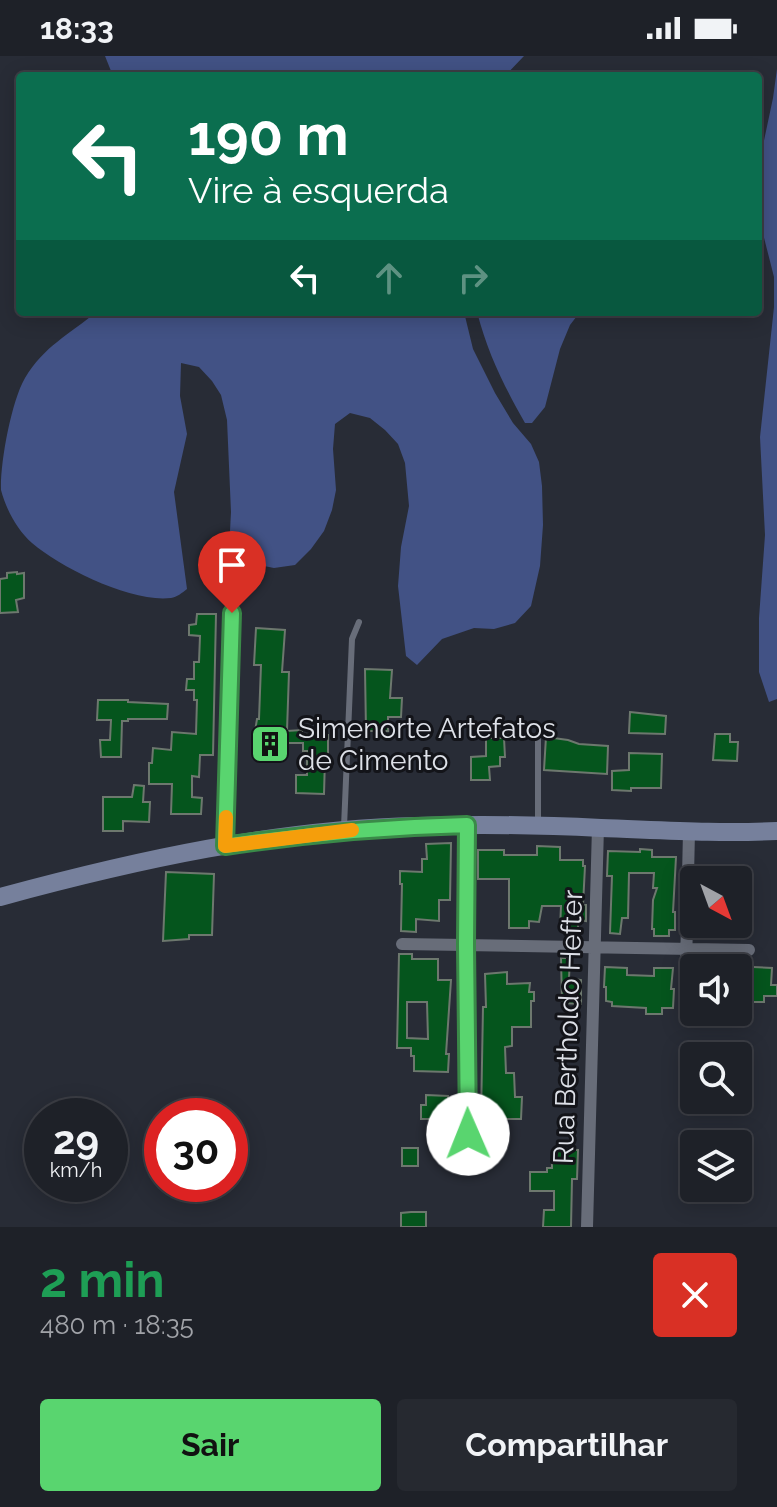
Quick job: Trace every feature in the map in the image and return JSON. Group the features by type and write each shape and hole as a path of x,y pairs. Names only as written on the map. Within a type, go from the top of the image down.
{"main road":[{"path":"0,897 138,862 225,846 344,830 467,825 777,831"}],"street":[{"path":"467,825 468,1134"},
{"name":"Rua Bertholdo Hefter","path":"587,1227 598,827"},
{"path":"687,954 689,831"},
{"path":"402,944 749,950"}],"lane":[{"path":"225,846 232,613"},
{"path":"344,830 352,639 359,622"},
{"path":"538,739 538,826"}],"shaded area":[{"path":"105,56 524,56 509,72 111,72"},
{"path":"777,69 777,699 769,702 759,672 765,535 760,437 774,307 774,277 762,230 762,150"},
{"path":"91,316 465,316 473,349 495,393 513,423 531,444 539,462 543,525 540,566 531,606 515,623 494,629 474,628 442,639 417,665 406,656 398,586 409,506 405,463 398,444 385,430 370,418 350,413 335,424 336,490 324,531 295,565 274,568 254,564 238,551 230,531 227,420 221,395 199,367 181,363 180,396 187,434 174,492 187,589 171,598 155,598 118,589 78,573 32,543 13,519 1,490 4,449 15,402 32,367 49,349"},
{"path":"478,316 577,316 560,349 545,407 532,423 525,423 503,383"}],"building":[{"path":"7,573 24,573 24,598 16,600 18,612 0,613 0,579 7,578"},
{"path":"197,614 216,614 213,755 200,755 199,777 192,776 192,797 202,798 201,814 171,814 172,784 149,784 149,763 152,763 153,748 171,750 172,732 196,734 197,700 194,700 194,690 186,690 187,679 194,679 194,662 199,662 200,636 189,635 189,625 196,624"},
{"path":"256,628 285,630 282,672 289,672 287,731 302,730 302,734 328,735 324,794 296,793 296,775 307,775 307,751 303,751 303,743 286,743 285,758 254,758 261,665 254,665"},
{"path":"365,669 392,670 390,698 402,698 401,717 388,717 388,731 366,731"},
{"path":"98,700 168,704 167,719 122,721 121,757 101,757 100,740 110,740 111,720 97,720"},
{"path":"630,712 666,716 665,734 629,733"},
{"path":"715,734 730,734 730,742 738,742 737,761 713,760"},
{"path":"546,737 608,746 607,774 544,770"},
{"path":"486,738 504,738 505,757 500,757 500,766 489,767 490,780 471,780 471,757 486,756"},
{"path":"629,753 662,754 661,788 612,790 612,771 629,770"},
{"path":"134,785 144,786 143,802 150,802 149,822 123,821 123,831 103,831 103,797 132,797"},
{"path":"451,843 450,900 439,900 439,921 416,919 416,932 401,931 400,871 422,872 422,859 427,859 426,844"},
{"path":"537,846 560,847 560,860 583,860 586,921 578,920 578,929 560,929 561,906 542,906 539,922 529,921 529,928 509,928 509,879 478,879 478,850 504,850 504,855 537,855"},
{"path":"640,849 652,850 652,857 676,857 675,930 669,930 669,936 654,936 652,929 653,900 657,888 653,888 654,873 629,873 628,918 622,918 620,934 610,933 612,876 607,876 608,851 640,852"},
{"path":"166,872 214,874 212,935 189,935 189,939 163,941"},
{"path":"399,954 412,954 412,959 438,959 438,980 451,980 446,1054 449,1054 448,1072 414,1071 411,1048 397,1048","holes":["407,1002 427,1002 428,1039 407,1038"]},
{"path":"561,958 570,958 569,978 581,980 581,1004 562,1003"},
{"path":"605,967 627,968 627,975 654,976 654,968 673,968 673,1008 662,1008 662,1014 646,1014 646,1008 612,1006 612,1002 606,1001"},
{"path":"752,967 772,968 771,985 777,985 777,996 764,996 764,1002 752,1002"},
{"path":"507,972 507,984 530,983 529,992 534,992 531,1027 512,1027 512,1046 505,1047 506,1073 514,1073 515,1097 522,1097 521,1119 481,1119 485,974"},
{"path":"426,1095 448,1096 448,1119 421,1119 421,1105 426,1105"},
{"path":"402,1148 418,1148 418,1166 402,1166"},
{"path":"557,1149 578,1150 577,1179 572,1179 571,1227 543,1227 544,1210 554,1210 554,1191 530,1191 530,1172 547,1172 547,1168 552,1168 552,1162 557,1162"},
{"path":"426,1212 426,1227 401,1227 401,1213"}],"slow traffic":[{"path":"226,817 225,846 352,830"}],"place":[{"name":"Simenorte Artefatos de Cimento","path":"270,744"}],"route":[{"path":"232,613 225,846 344,830 467,825 468,1134"}]}
